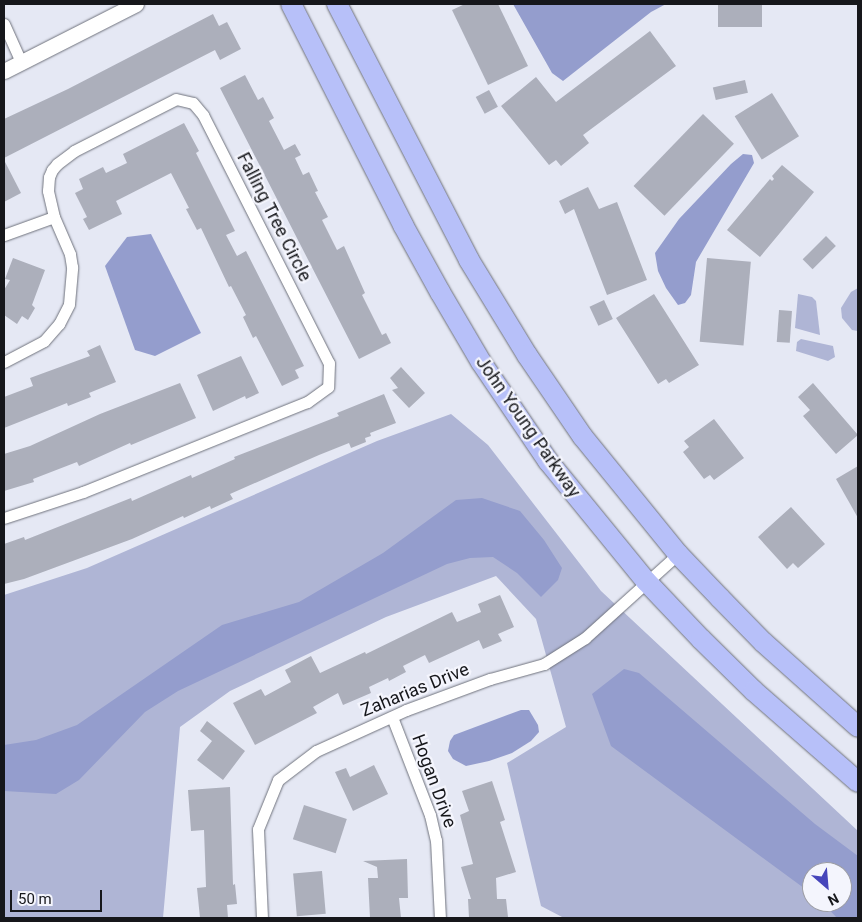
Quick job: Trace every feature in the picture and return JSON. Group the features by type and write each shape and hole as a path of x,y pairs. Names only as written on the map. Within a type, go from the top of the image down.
{"highway":[{"name":"John Young Parkway","path":"290,4 402,225 481,362 548,461 646,581 754,691 858,782"},
{"path":"336,4 438,204 498,309 584,437 678,554 763,642 858,727"}],"street":[{"path":"4,71 136,4"},
{"path":"4,24 21,62"},
{"name":"Falling Tree Circle","path":"4,362 44,341 59,324 69,304 72,281 71,261 54,217 48,191 49,177 57,164 66,156 162,105 176,100 193,103 203,115 329,363 328,387 307,402 83,492 4,518"},
{"path":"4,235 54,217"},
{"name":"Zaharias Drive","path":"262,918 258,829 278,780 316,751 392,717 490,679 544,664 585,638 678,554"},
{"name":"Hogan Drive","path":"392,717 430,815 436,840 440,918"}],"shaded area":[{"path":"513,4 666,4 651,12 563,81 552,73"},
{"path":"743,154 752,155 754,163 696,262 691,295 685,303 678,305 666,288 658,271 655,253 679,219 731,164"},
{"path":"151,234 201,333 155,356 135,350 105,266 127,237"},
{"path":"858,288 858,331 852,330 842,318 841,308 851,292"},
{"path":"798,294 812,297 816,301 820,335 795,328"},
{"path":"801,339 833,346 835,357 828,361 796,351 797,342"},
{"path":"451,414 488,445 601,591 858,831 858,918 564,918 541,906 507,763 566,727 536,619 496,576 386,617 230,691 180,727 163,918 4,918 4,595 87,568 377,441"},
{"path":"482,498 520,511 544,540 562,568 558,580 541,597 517,573 493,557 470,558 447,564 178,691 145,712 79,780 56,794 4,791 4,745 36,740 77,725 222,625 299,602 383,553 456,500"},
{"path":"624,669 639,673 815,824 858,856 858,918 837,918 831,912 852,912 852,862 802,862 802,887 611,746 592,694"},
{"path":"521,710 529,710 538,725 539,732 531,741 512,753 489,761 466,766 453,759 448,751 450,741 454,735"}],"building":[{"path":"465,4 498,4 528,66 488,85 452,10"},
{"path":"718,4 762,4 762,27 718,27"},
{"path":"213,14 219,26 227,22 241,49 220,60 215,50 4,158 4,119 68,89"},
{"path":"650,31 676,66 583,135 589,143 561,166 556,160 549,165 501,106 536,77 556,102"},
{"path":"245,75 258,100 263,97 274,118 269,121 284,150 295,144 301,155 295,158 303,175 309,172 318,191 315,192 328,217 322,220 337,250 344,246 365,293 362,295 382,335 386,333 391,343 359,359 220,88"},
{"path":"745,80 748,93 716,100 713,87"},
{"path":"489,90 498,107 485,114 476,97"},
{"path":"772,93 799,136 762,160 735,116"},
{"path":"703,114 734,144 664,216 634,186"},
{"path":"184,123 199,151 196,153 235,231 226,235 237,256 246,251 304,366 295,370 299,378 282,386 256,336 253,338 243,317 246,315 231,286 229,287 201,228 197,230 186,209 189,208 171,173 116,201 122,214 89,230 83,219 87,217 75,193 83,189 79,179 103,167 106,173 127,163 123,154"},
{"path":"4,160 21,193 4,202"},
{"path":"782,165 814,192 760,257 727,230 770,179 772,181 774,179 772,176"},
{"path":"588,187 599,209 617,202 647,280 607,295 574,209 565,214 559,201"},
{"path":"826,236 836,246 813,269 803,259"},
{"path":"13,258 45,270 32,305 35,308 28,320 22,316 17,324 4,315 4,290 10,280 5,279"},
{"path":"707,258 751,262 744,346 700,342"},
{"path":"654,294 699,365 669,383 666,379 658,384 616,318"},
{"path":"604,300 613,319 598,326 589,307"},
{"path":"779,310 792,311 790,343 777,342"},
{"path":"100,345 116,382 89,393 91,397 68,406 67,403 4,428 4,397 33,386 30,378 90,356 87,351"},
{"path":"241,356 259,393 246,399 245,396 213,411 197,375"},
{"path":"401,367 425,393 409,408 392,390 398,388 390,378"},
{"path":"180,383 196,418 131,445 130,443 79,466 77,462 33,479 34,482 4,491 4,454 30,446 100,414"},
{"path":"813,383 858,435 836,454 803,416 810,410 798,397"},
{"path":"384,394 396,423 370,433 371,436 365,438 366,442 351,448 349,443 319,455 230,494 233,499 211,509 210,506 132,539 24,579 4,584 4,544 24,537 25,540 131,498 132,501 191,475 192,478 235,459 234,457 339,416 337,413"},
{"path":"714,419 744,458 714,480 710,475 704,479 683,452 689,447 684,441"},
{"path":"858,466 858,518 836,479"},
{"path":"791,507 825,544 798,568 793,563 787,569 758,537"},
{"path":"500,595 514,627 498,634 502,641 483,649 479,640 429,663 425,655 403,666 406,672 389,681 388,678 369,687 371,693 343,705 338,693 313,707 317,713 255,745 233,703 261,689 265,696 291,682 285,670 311,656 320,673 365,652 366,654 452,612 457,622 481,612 478,604"},
{"path":"207,721 245,751 223,780 197,760 212,741 200,731"},
{"path":"374,765 388,794 353,811 335,772 346,768 350,777"},
{"path":"492,781 505,820 500,822 516,872 496,878 497,899 506,899 508,917 469,918 468,899 471,899 461,867 473,864 460,815 469,811 462,791"},
{"path":"230,787 233,885 235,884 237,904 227,905 228,918 200,918 197,888 206,887 204,830 191,831 188,790"},
{"path":"304,805 347,819 336,853 293,839"},
{"path":"407,859 408,898 399,898 401,918 370,918 368,878 378,878 377,867 363,861"},
{"path":"322,871 326,914 297,916 293,874"}]}
